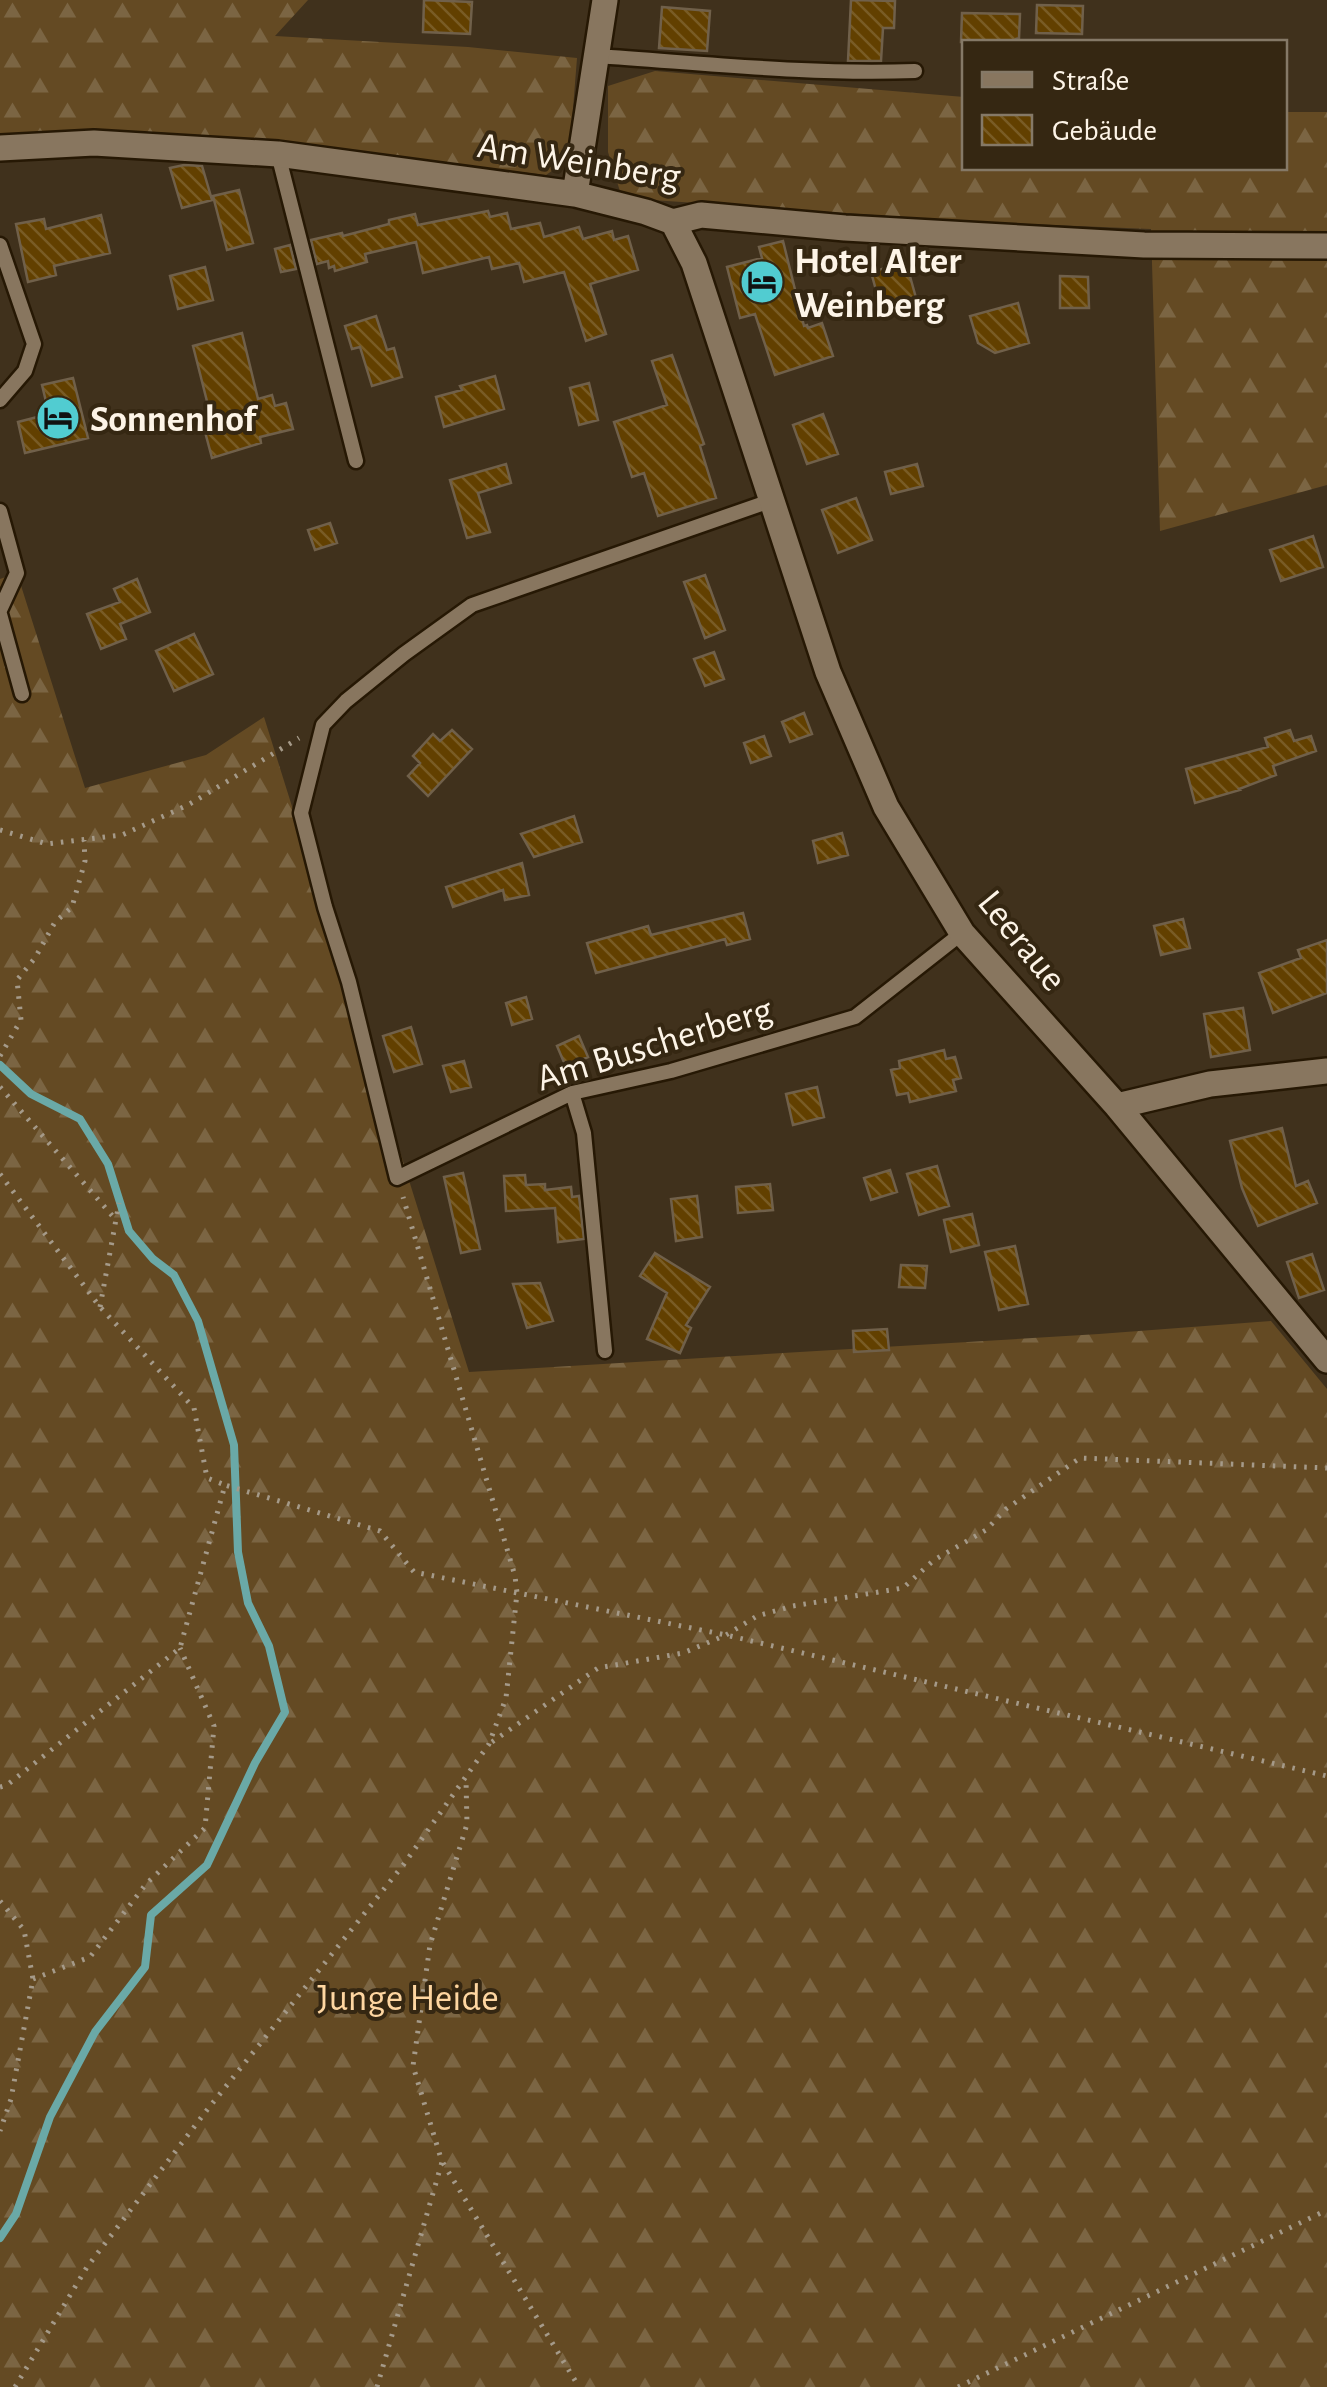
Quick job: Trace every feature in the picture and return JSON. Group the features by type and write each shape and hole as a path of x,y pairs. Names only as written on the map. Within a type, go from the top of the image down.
{"street":[{"path":"576,194 605,0"},
{"name":"Am Weinberg","path":"0,149 94,143 278,154 576,194 673,222 701,214 845,228 1144,245 1327,246"},
{"name":"Leeraue","path":"673,222 700,281 828,672 886,807 962,933 1116,1106 1327,1360"},
{"path":"1116,1106 1210,1084 1327,1071"}],"lane":[{"path":"596,56 858,73 915,71"},
{"path":"278,154 356,461"},
{"path":"0,245 34,344 25,372 0,400"},
{"path":"398,1178 301,813 323,725 360,690 472,605 770,501"},
{"path":"0,512 17,573 0,612 22,694"},
{"name":"Am Buscherberg","path":"398,1178 572,1093 671,1071 855,1017 962,933"},
{"path":"572,1093 584,1132 606,1351"}],"path":[{"path":"0,830 46,844 122,836 188,805 323,725"},
{"path":"0,1056 21,1020 17,980 35,958 54,922 72,908 85,862 84,840"},
{"path":"0,1086 116,1220"},
{"path":"0,1174 100,1307 194,1408 207,1478 380,1531 414,1572 726,1635 1327,1776"},
{"path":"16,2387 87,2266 404,1864 490,1744 506,1698 517,1594 515,1576 398,1178"},
{"path":"100,1307 119,1204"},
{"path":"490,1744 598,1668 684,1653 726,1635 756,1616 793,1606 903,1588 934,1560 986,1530 1006,1510 1080,1458 1327,1468"},
{"path":"0,1787 180,1648 225,1485"},
{"path":"34,1978 90,1957 146,1884 205,1828 214,1726 180,1648"},
{"path":"466,1777 468,1824 430,1945 413,2066 442,2162 580,2387"},
{"path":"0,1901 24,1930 34,1978 11,2099 0,2131"},
{"path":"377,2387 442,2162"},
{"path":"958,2387 1327,2210"}],"green space":[{"path":"0,0 308,0 275,36 468,47 577,58 569,159 546,175 289,145 0,157"},
{"path":"655,71 962,97 962,170 1287,170 1287,112 1327,112 1327,485 1160,531 1151,229 980,222 622,198 608,152 608,86"},
{"name":"Junge Heide","path":"17,573 85,788 206,755 264,717 469,1372 1271,1321 1327,1389 1327,2387 0,2387 0,579"}],"building":[{"path":"424,0 472,2 470,34 423,32"},
{"path":"851,0 895,1 894,28 883,28 881,61 848,61"},
{"path":"1037,5 1083,6 1082,34 1036,33"},
{"path":"662,7 710,11 707,51 659,48"},
{"path":"962,13 1020,14 1016,40 961,42"},
{"path":"202,166 212,200 182,208 170,168"},
{"path":"239,190 253,243 227,250 213,196"},
{"path":"488,211 490,217 507,213 511,229 540,223 544,237 579,227 583,239 612,231 614,240 628,236 638,270 590,284 606,334 586,341 564,272 524,282 519,263 492,269 489,257 423,273 416,242 365,254 367,262 335,271 334,266 329,268 328,261 317,264 311,240 342,233 343,236 415,214 418,225"},
{"path":"101,215 110,253 54,266 56,275 28,282 16,224 44,219 46,229"},
{"path":"783,241 804,326 822,323 833,356 775,375 755,314 740,318 727,267 762,258 759,247"},
{"path":"290,245 296,269 281,272 275,249"},
{"path":"906,262 918,305 906,308 902,317 895,312 883,315 871,272"},
{"path":"205,267 213,300 178,309 170,276"},
{"path":"1060,276 1088,277 1089,308 1060,308"},
{"path":"1018,303 1029,343 995,353 978,343 970,316"},
{"path":"376,316 387,350 394,348 402,377 372,386 360,347 352,349 345,326"},
{"path":"242,333 258,399 272,395 275,406 286,403 293,429 260,437 261,443 212,458 204,428 213,425 193,346"},
{"path":"672,355 704,444 700,446 716,498 658,516 644,473 632,477 614,422 667,405 652,361"},
{"path":"495,376 504,409 444,427 436,397"},
{"name":"Sonnenhof","path":"73,378 88,438 25,453 18,422 49,414 42,385"},
{"path":"589,383 598,420 579,425 570,388"},
{"path":"823,414 838,454 807,464 793,425"},
{"path":"506,464 511,483 478,493 490,532 467,538 450,480"},
{"path":"917,464 923,486 891,494 885,472"},
{"path":"856,498 872,540 838,553 822,510"},
{"path":"330,523 337,543 315,550 308,530"},
{"path":"1313,536 1323,567 1281,581 1270,550"},
{"path":"705,575 725,630 705,638 684,582"},
{"path":"137,579 150,612 120,624 126,639 101,649 87,614 120,602 114,589"},
{"path":"194,634 213,674 174,691 156,651"},
{"path":"714,652 724,679 705,686 694,659"},
{"path":"804,713 812,734 790,742 782,722"},
{"path":"452,730 472,749 428,796 408,776 420,763 413,756 433,734 440,741"},
{"path":"1290,730 1294,741 1311,736 1316,751 1273,766 1276,775 1195,803 1186,769 1268,747 1265,738"},
{"path":"764,736 771,756 751,763 744,743"},
{"path":"574,816 582,842 534,857 521,834"},
{"path":"842,833 848,855 818,863 813,841"},
{"path":"522,863 529,895 505,900 503,890 453,907 446,887"},
{"path":"743,913 750,939 727,945 725,939 596,973 587,943 648,926 651,935"},
{"path":"1183,919 1190,948 1161,955 1154,926"},
{"path":"1327,940 1327,993 1273,1013 1259,973 1301,958 1298,950"},
{"path":"526,997 532,1019 512,1025 506,1003"},
{"path":"1243,1008 1250,1050 1211,1057 1204,1014"},
{"path":"411,1027 422,1064 394,1072 383,1036"},
{"path":"579,1036 588,1057 566,1067 557,1046"},
{"path":"944,1050 946,1059 955,1057 961,1078 953,1080 956,1091 910,1102 908,1093 897,1095 891,1070 900,1068 899,1061"},
{"path":"464,1061 471,1087 451,1092 443,1066"},
{"path":"817,1087 824,1117 793,1125 786,1094"},
{"path":"1282,1128 1296,1186 1308,1181 1317,1203 1258,1226 1242,1188 1230,1141"},
{"path":"937,1166 949,1206 919,1215 907,1174"},
{"path":"890,1170 897,1192 871,1200 864,1178"},
{"path":"463,1173 480,1249 461,1253 444,1177"},
{"path":"525,1175 526,1185 545,1184 545,1190 571,1187 572,1197 579,1196 584,1239 558,1242 555,1208 506,1211 504,1176"},
{"path":"770,1184 773,1210 738,1213 736,1187"},
{"path":"697,1196 702,1237 676,1241 671,1199"},
{"path":"972,1214 979,1245 951,1252 944,1220"},
{"path":"1015,1246 1028,1304 999,1310 985,1252"},
{"path":"655,1253 710,1287 686,1325 691,1328 680,1353 647,1339 667,1293 640,1276"},
{"path":"1312,1254 1324,1290 1299,1298 1287,1262"},
{"path":"901,1265 927,1266 925,1288 899,1287"},
{"path":"540,1283 553,1321 527,1328 513,1284"},
{"path":"887,1329 889,1350 854,1352 853,1331"}],"waterway":[{"path":"0,1065 31,1094 80,1119 108,1164 129,1231 153,1259 174,1275 198,1321 234,1445 238,1552 248,1603 269,1646 285,1712 255,1763 207,1865 151,1915 145,1967 95,2032 50,2117 16,2214 0,2238"}],"place":[{"name":"Hotel Alter Weinberg","path":"762,282"},
{"name":"Sonnenhof","path":"58,418"}]}
